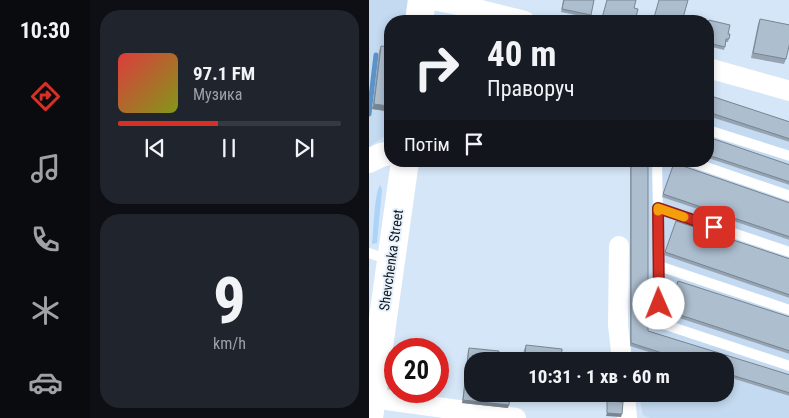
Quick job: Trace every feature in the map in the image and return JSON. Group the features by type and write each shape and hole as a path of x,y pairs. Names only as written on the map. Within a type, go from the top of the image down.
{"main road":[{"path":"420,15 422,0"},
{"name":"Shevchenka Street","path":"371,408 379,256 403,167"}],"street":[{"path":"432,0 501,15"},
{"path":"714,70 789,91"},
{"path":"369,161 384,154"},
{"path":"619,246 618,325 621,352"},
{"path":"626,402 627,418"},
{"path":"371,408 516,418"}],"lane":[{"path":"714,132 789,156"},
{"path":"657,167 660,323 789,366"},
{"path":"706,167 789,196"},
{"path":"658,208 789,252"},
{"path":"659,266 789,310"}],"shaded area":[{"path":"369,0 408,0 407,15 384,15 384,137 369,147"},
{"path":"714,100 789,125 789,418 650,418 643,415 641,402 734,402 734,352 631,352 630,167 714,167"},
{"path":"380,185 382,189 377,243 372,244 375,204"}],"building":[{"path":"564,0 594,0 591,15 562,9"},
{"path":"607,0 636,0 634,8 638,9 636,15 603,15"},
{"path":"659,0 688,0 684,15 655,15"},
{"path":"760,19 790,25 790,42 786,59 753,53"},
{"path":"714,21 730,25 729,39 726,39 725,47 714,44"},
{"path":"381,46 384,46 384,105 374,104"},
{"path":"714,97 790,122 790,139 714,114"},
{"path":"714,139 790,165 790,182 714,157"},
{"path":"631,167 648,167 648,331 716,352 659,352 631,343"},
{"path":"673,167 686,167 790,203 790,237 663,194"},
{"path":"676,221 790,259 790,295 665,252"},
{"path":"678,281 790,317 790,351 668,311"},
{"path":"526,345 562,349 562,352 525,352"},
{"path":"469,348 499,351 499,352 469,352"},
{"path":"734,358 790,375 790,393 734,376"},
{"path":"481,402 509,402 509,405"},
{"path":"607,402 623,402 622,414 607,413"}],"waterway":[{"path":"369,114 376,55"}],"slow traffic":[{"path":"658,211 658,208 684,217"}],"route":[{"path":"659,304 658,208 714,227"}]}
